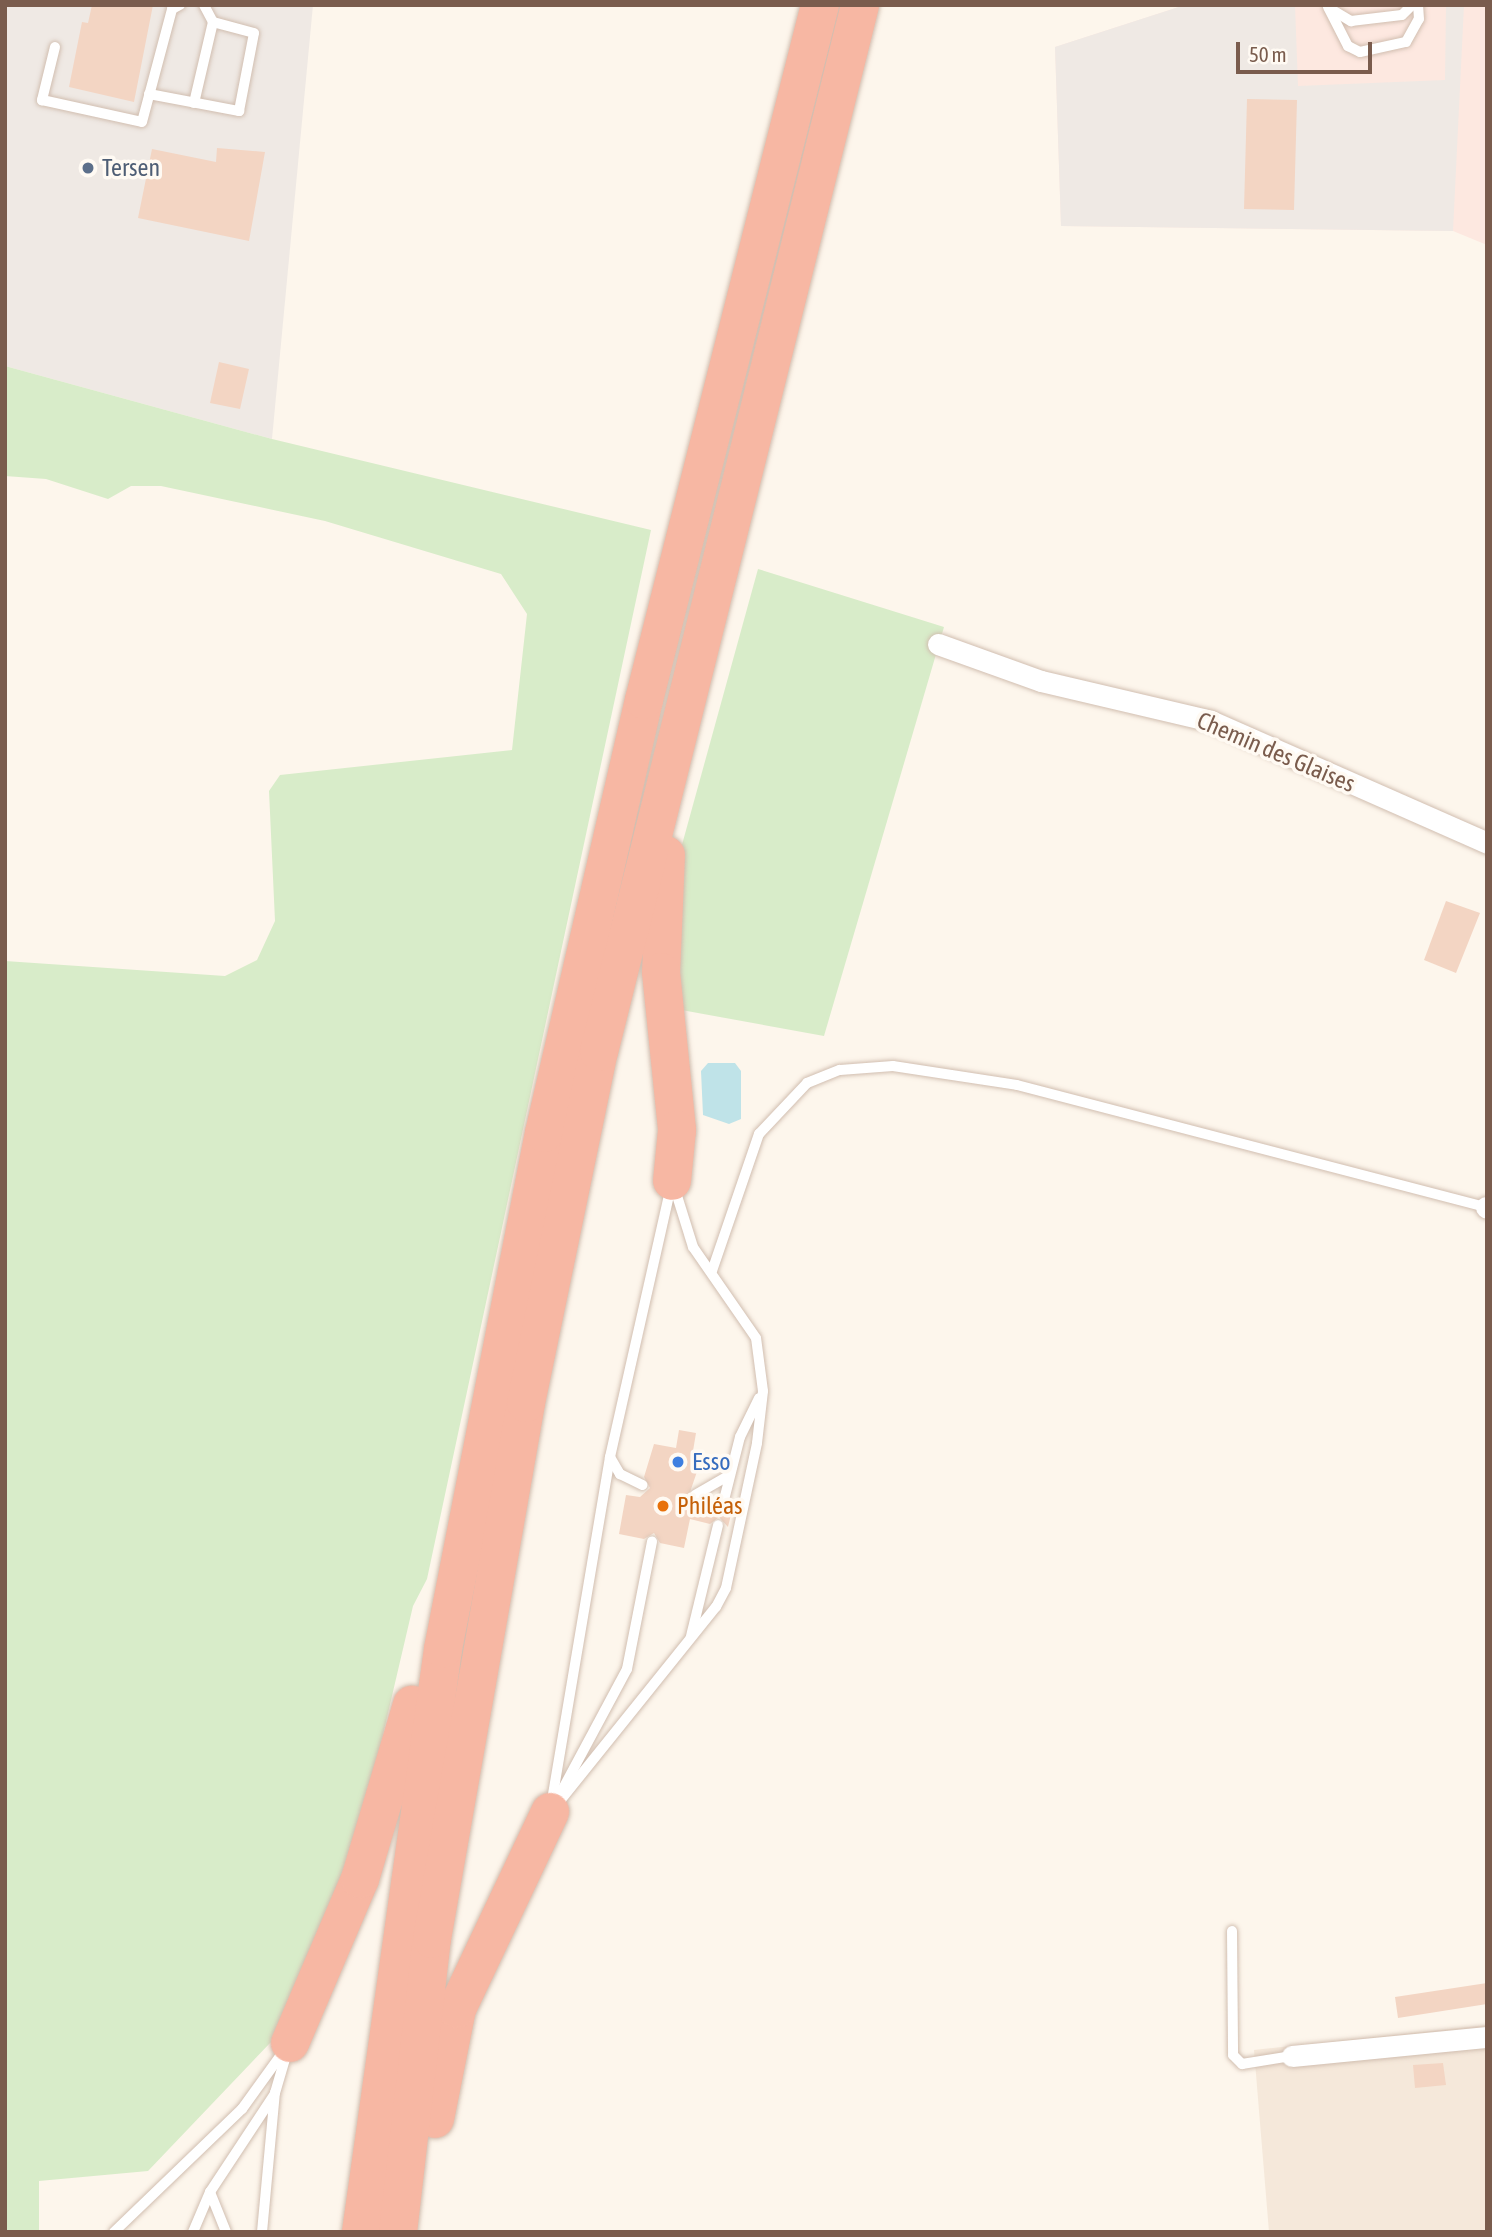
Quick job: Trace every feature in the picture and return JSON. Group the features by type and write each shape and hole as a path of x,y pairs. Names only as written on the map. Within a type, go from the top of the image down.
{"highway":[{"path":"361,2232 443,1649 550,1106 644,700 820,5"},
{"path":"398,2232 432,1939 526,1403 651,838 860,5"},
{"path":"651,838 666,852 662,972 677,1130 672,1181"},
{"path":"290,2043 362,1872 421,1664 443,1649"},
{"path":"416,2232 457,2009 551,1812"}],"street":[{"name":"Chemin des Glaises","path":"938,644 1041,681 1211,720 1487,843"},
{"path":"1292,2056 1487,2037"}],"lane":[{"path":"55,47 42,100 142,121 172,9 180,5"},
{"path":"194,103 213,22 204,5"},
{"path":"1328,6 1351,21 1402,15 1412,5"},
{"path":"1328,6 1348,46 1360,52 1406,42 1419,19 1418,5"},
{"path":"149,94 239,111 254,33 213,22"},
{"path":"712,1271 759,1134 807,1083 840,1069 893,1066 1017,1086 1486,1208"},
{"path":"551,1812 688,1646 726,1588 763,1391 757,1338 694,1247 672,1181"},
{"path":"551,1812 610,1457 672,1181"},
{"path":"723,1504 728,1476 763,1391"},
{"path":"610,1457 620,1474 643,1485"},
{"path":"695,1495 728,1476"},
{"path":"688,1646 718,1525"},
{"path":"551,1812 627,1669 652,1541"},
{"path":"1232,1931 1233,2055 1242,2064 1292,2056"},
{"path":"262,2232 275,2093 290,2043"},
{"path":"114,2232 242,2109 290,2043"},
{"path":"193,2232 210,2193 275,2093"},
{"path":"210,2193 226,2232"},
{"path":"125,2232 133,2214"}],"shaded area":[{"path":"5,5 313,5 272,439 5,366"},
{"path":"1185,5 1487,5 1487,245 1453,231 1061,226 1055,47"},
{"path":"1185,5 1295,5 1298,86 1445,80 1446,5 1464,5 1453,231 1061,226 1055,47"},
{"path":"1487,2025 1487,2232 1269,2232 1254,2050"}],"green space":[{"path":"5,366 272,439 651,530 427,1579 413,1606 356,1850 271,2042 148,2171 39,2181 39,2232 5,2232 5,961 225,976 257,960 275,921 269,791 280,775 512,750 527,614 501,574 325,521 161,486 131,486 108,499 46,479 5,476"},
{"path":"758,569 944,627 824,1036 676,1009 680,852"}],"water":[{"path":"708,1063 735,1063 741,1071 741,1119 729,1124 703,1115 701,1071"}],"building":[{"path":"92,5 153,5 134,102 69,87 82,22 88,23"},
{"path":"1247,99 1297,100 1294,210 1244,209"},
{"path":"217,148 265,152 249,241 138,218 152,149 216,162"},
{"path":"219,362 249,369 240,409 210,403"},
{"path":"1446,901 1480,913 1456,973 1424,960"},
{"path":"679,1430 696,1433 693,1451 703,1454 688,1498 715,1502 722,1512 733,1506 728,1527 719,1517 710,1524 690,1519 684,1548 660,1543 654,1533 644,1539 619,1534 626,1495 640,1497 650,1488 644,1477 654,1444 676,1448"},
{"path":"1487,1983 1487,2004 1398,2018 1395,1997"},
{"path":"1443,2063 1446,2085 1415,2088 1413,2065"}],"place":[{"name":"Tersen","path":"88,168"},
{"name":"Esso","path":"678,1462"},
{"name":"Philéas","path":"663,1506"}]}
